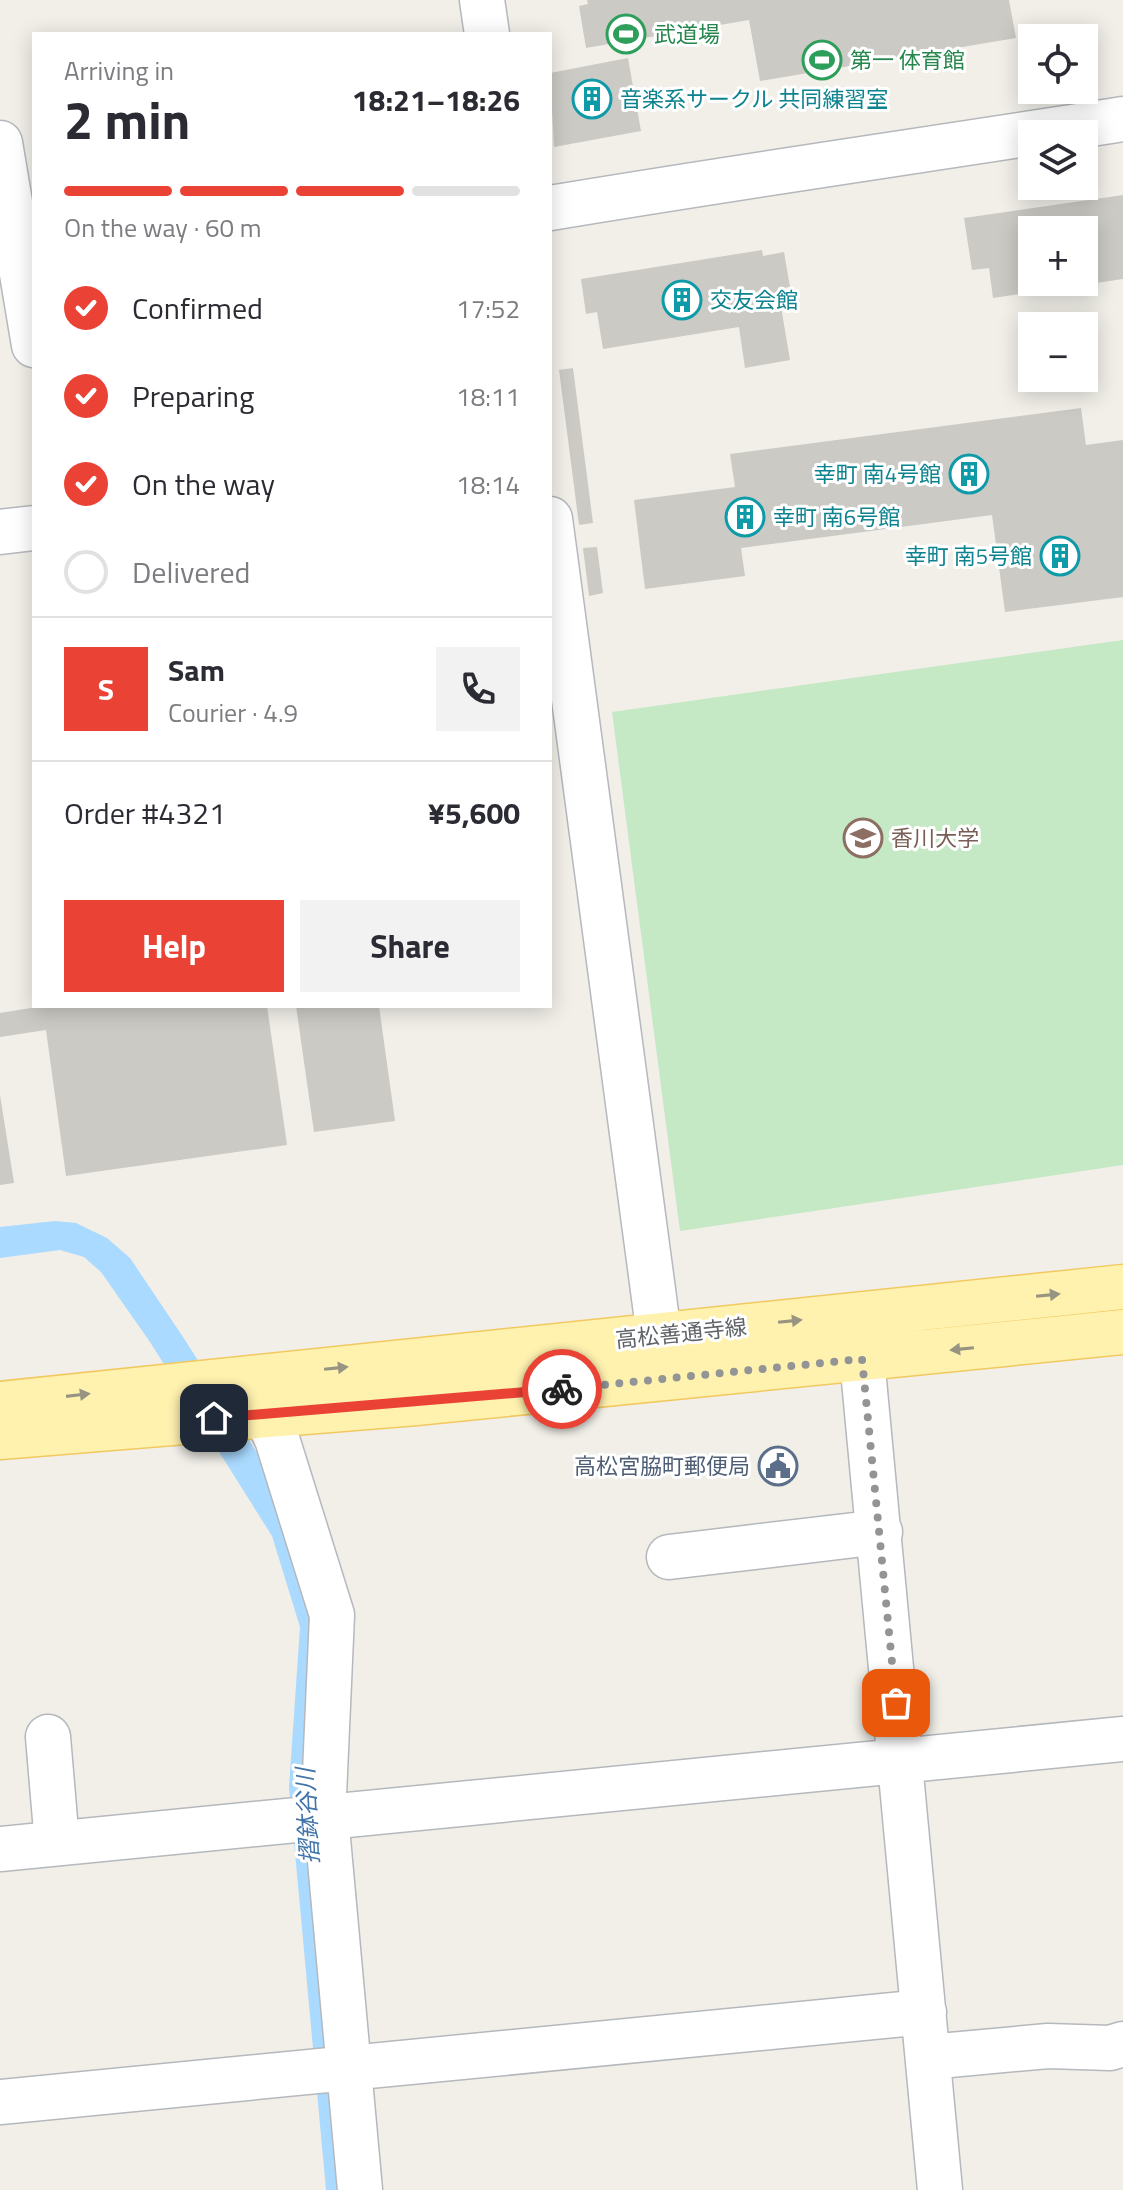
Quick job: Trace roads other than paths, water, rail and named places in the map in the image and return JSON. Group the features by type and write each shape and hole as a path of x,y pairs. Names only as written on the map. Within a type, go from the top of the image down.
{"main road":[{"name":"高松善通寺線","path":"0,1404 1123,1287"},
{"name":"高松善通寺線","path":"0,1437 416,1403 1123,1332"}],"street":[{"path":"482,0 487,32"},
{"path":"552,208 815,164 862,160 1123,119"},
{"path":"0,143 19,290 32,338"},
{"path":"0,532 32,528"},
{"path":"552,534 659,1335"},
{"path":"862,1359 940,2190"},
{"path":"265,1414 277,1439 332,1615 309,1818 334,2069 360,2190"},
{"path":"669,1557 880,1532"},
{"path":"48,1737 57,1843"},
{"path":"0,1849 1123,1739"},
{"path":"0,2102 924,2012"},
{"path":"928,2057 1048,2046 1110,2048 1123,2044"}],"water":[{"name":"摺鉢谷川","path":"55,1221 76,1223 107,1238 130,1258 183,1337 268,1470 318,1621 346,2190 326,2190 289,1787 300,1627 272,1536 150,1342 101,1272 84,1257 60,1250 0,1258 0,1227"}],"place":[{"name":"武道場","path":"626,34"},
{"name":"第一 体育館","path":"822,60"},
{"name":"音楽系サークル 共同練習室","path":"592,99"},
{"name":"交友会館","path":"682,300"},
{"name":"幸町 南4号館","path":"969,474"},
{"name":"幸町 南6号館","path":"745,517"},
{"name":"幸町 南5号館","path":"1060,556"},
{"name":"香川大学","path":"863,838"},
{"name":"高松宮脇町郵便局","path":"778,1466"}]}
